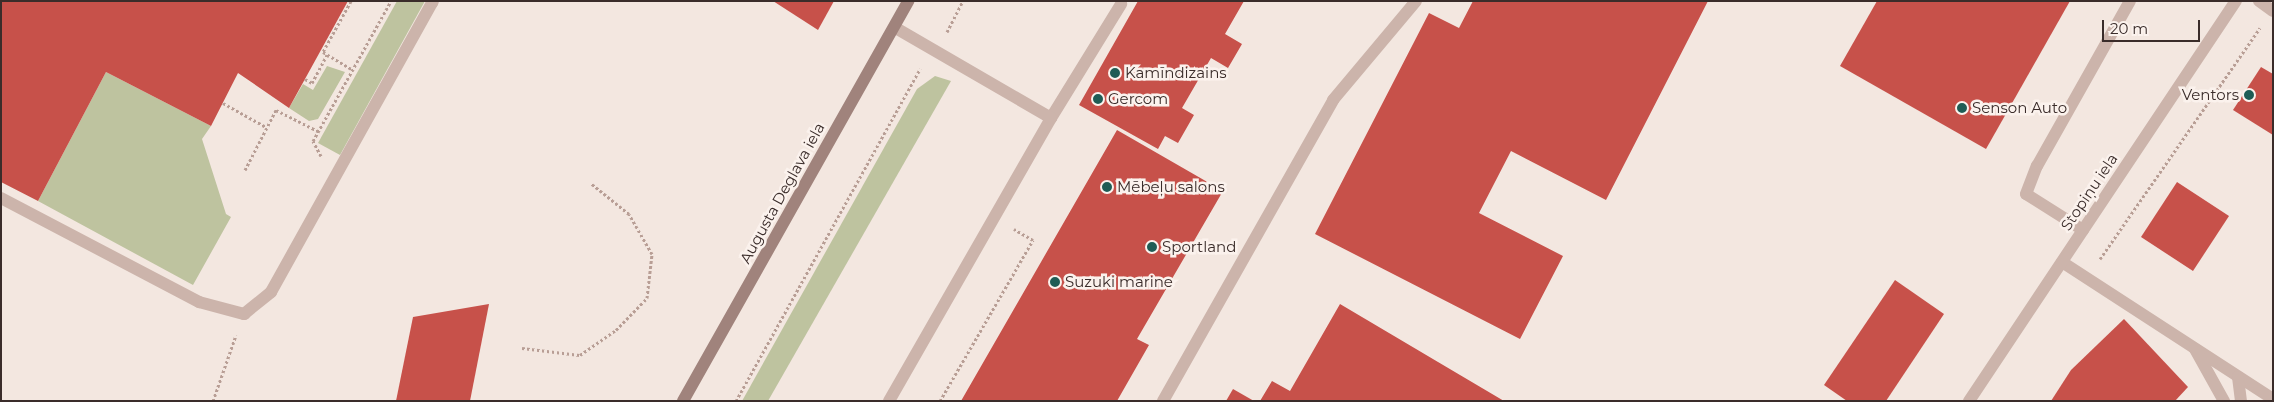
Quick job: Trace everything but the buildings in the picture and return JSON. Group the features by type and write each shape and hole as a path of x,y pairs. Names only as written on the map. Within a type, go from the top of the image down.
{"main road":[{"name":"Augusta Deglava iela","path":"683,401 908,1"}],"street":[{"path":"1163,401 1333,100 1416,1"},
{"path":"2083,230 2026,194 2037,166 2130,1"},
{"name":"Stopiņu iela","path":"1969,401 2236,1"},
{"path":"2258,1 2272,11"},
{"path":"1,198 199,302 244,314 271,292 295,241 334,181 432,2"},
{"path":"889,401 1051,118 1121,4"},
{"path":"894,28 1051,118"},
{"path":"2062,262 2273,399"},
{"path":"2194,349 2224,401"},
{"path":"2238,377 2240,401"}],"path":[{"path":"351,1 323,52 353,70"},
{"path":"334,181 313,141 391,1"},
{"path":"736,401 910,81 936,51 963,1"},
{"path":"2086,278 2272,11"},
{"path":"305,79 312,83 328,55"},
{"path":"222,103 266,128"},
{"path":"245,170 276,110 318,131"},
{"path":"522,348 580,355 616,330 646,298 652,254 629,214 592,184"},
{"path":"940,401 1033,240 1011,228 1016,220"},
{"path":"213,401 244,314"}],"green space":[{"path":"397,1 425,1 340,155 318,143"},
{"path":"327,66 345,72 318,119 309,121 289,108 303,84 313,90"},
{"path":"106,72 211,126 202,139 226,214 231,217 193,285 38,201"},
{"path":"935,76 951,81 768,401 742,401 917,89"}],"place":[{"name":"Kamīndizains","path":"1115,73"},
{"name":"Ventors","path":"2249,95"},
{"name":"Gercom","path":"1098,99"},
{"name":"Senson Auto","path":"1962,108"},
{"name":"Mēbeļu salons","path":"1107,187"},
{"name":"Sportland","path":"1152,247"},
{"name":"Suzuki marine","path":"1055,282"}]}
